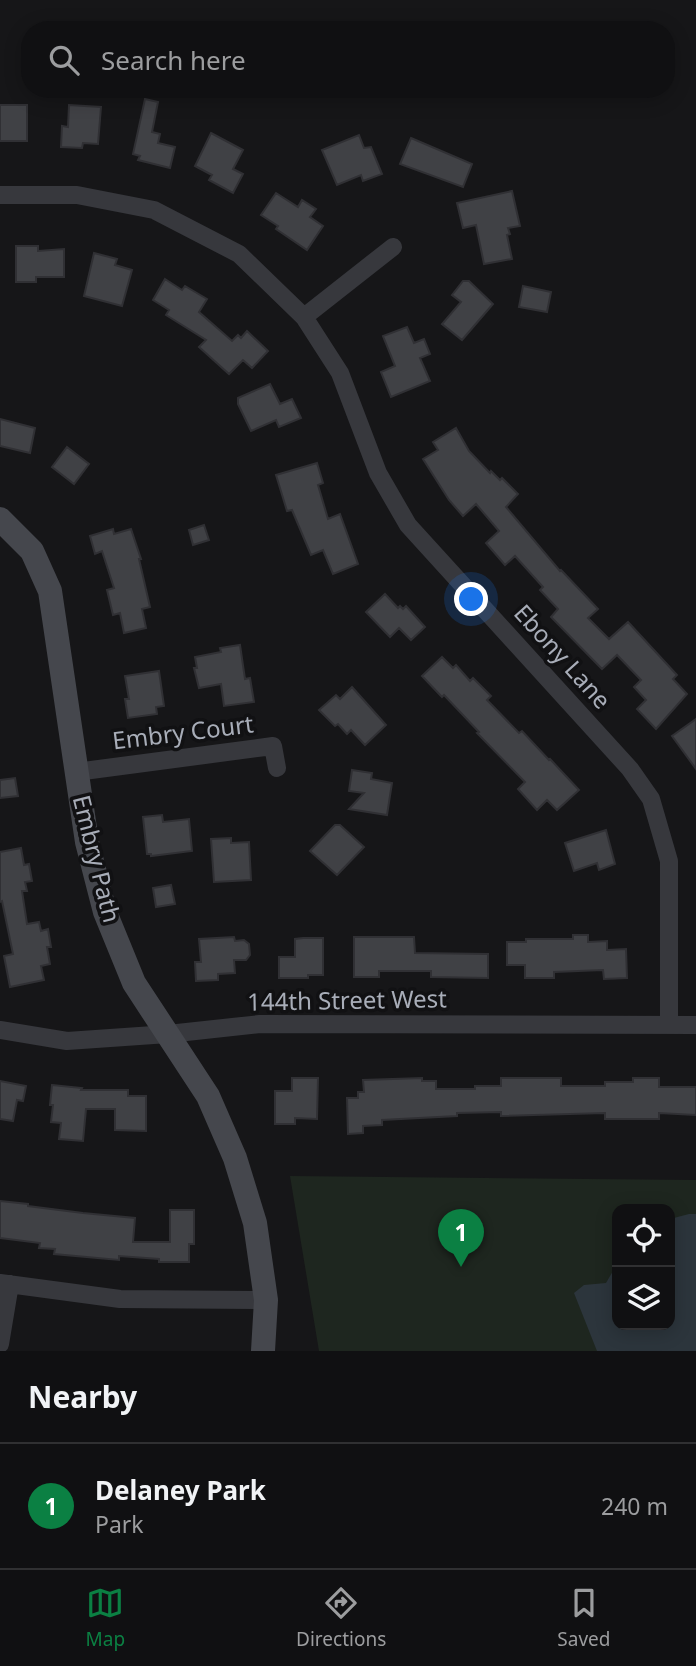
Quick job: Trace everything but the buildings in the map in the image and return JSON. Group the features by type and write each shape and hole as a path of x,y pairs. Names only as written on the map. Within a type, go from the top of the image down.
{"street":[{"name":"Ebony Lane","path":"0,195 76,195 154,211 239,254 304,317 340,373 378,473 408,525 630,769 651,800 669,862 669,1024"},
{"path":"304,317 393,247"},
{"name":"Embry Path","path":"0,519 32,551 50,591 87,842 105,912 134,983 208,1096 235,1158 255,1223 266,1300 263,1351"},
{"name":"Embry Court","path":"76,772 273,746 277,768"},
{"name":"144th Street West","path":"0,1030 67,1041 260,1024 696,1024"},
{"path":"0,1344 5,1284 120,1299 266,1300"}],"shaded area":[{"path":"290,1176 696,1180 696,1351 319,1351"},
{"path":"696,1214 696,1351 597,1351 574,1293 584,1285 606,1283 612,1273 612,1330 675,1330 675,1218"}],"place":[{"name":"Delaney Park","path":"461,1267"}]}
